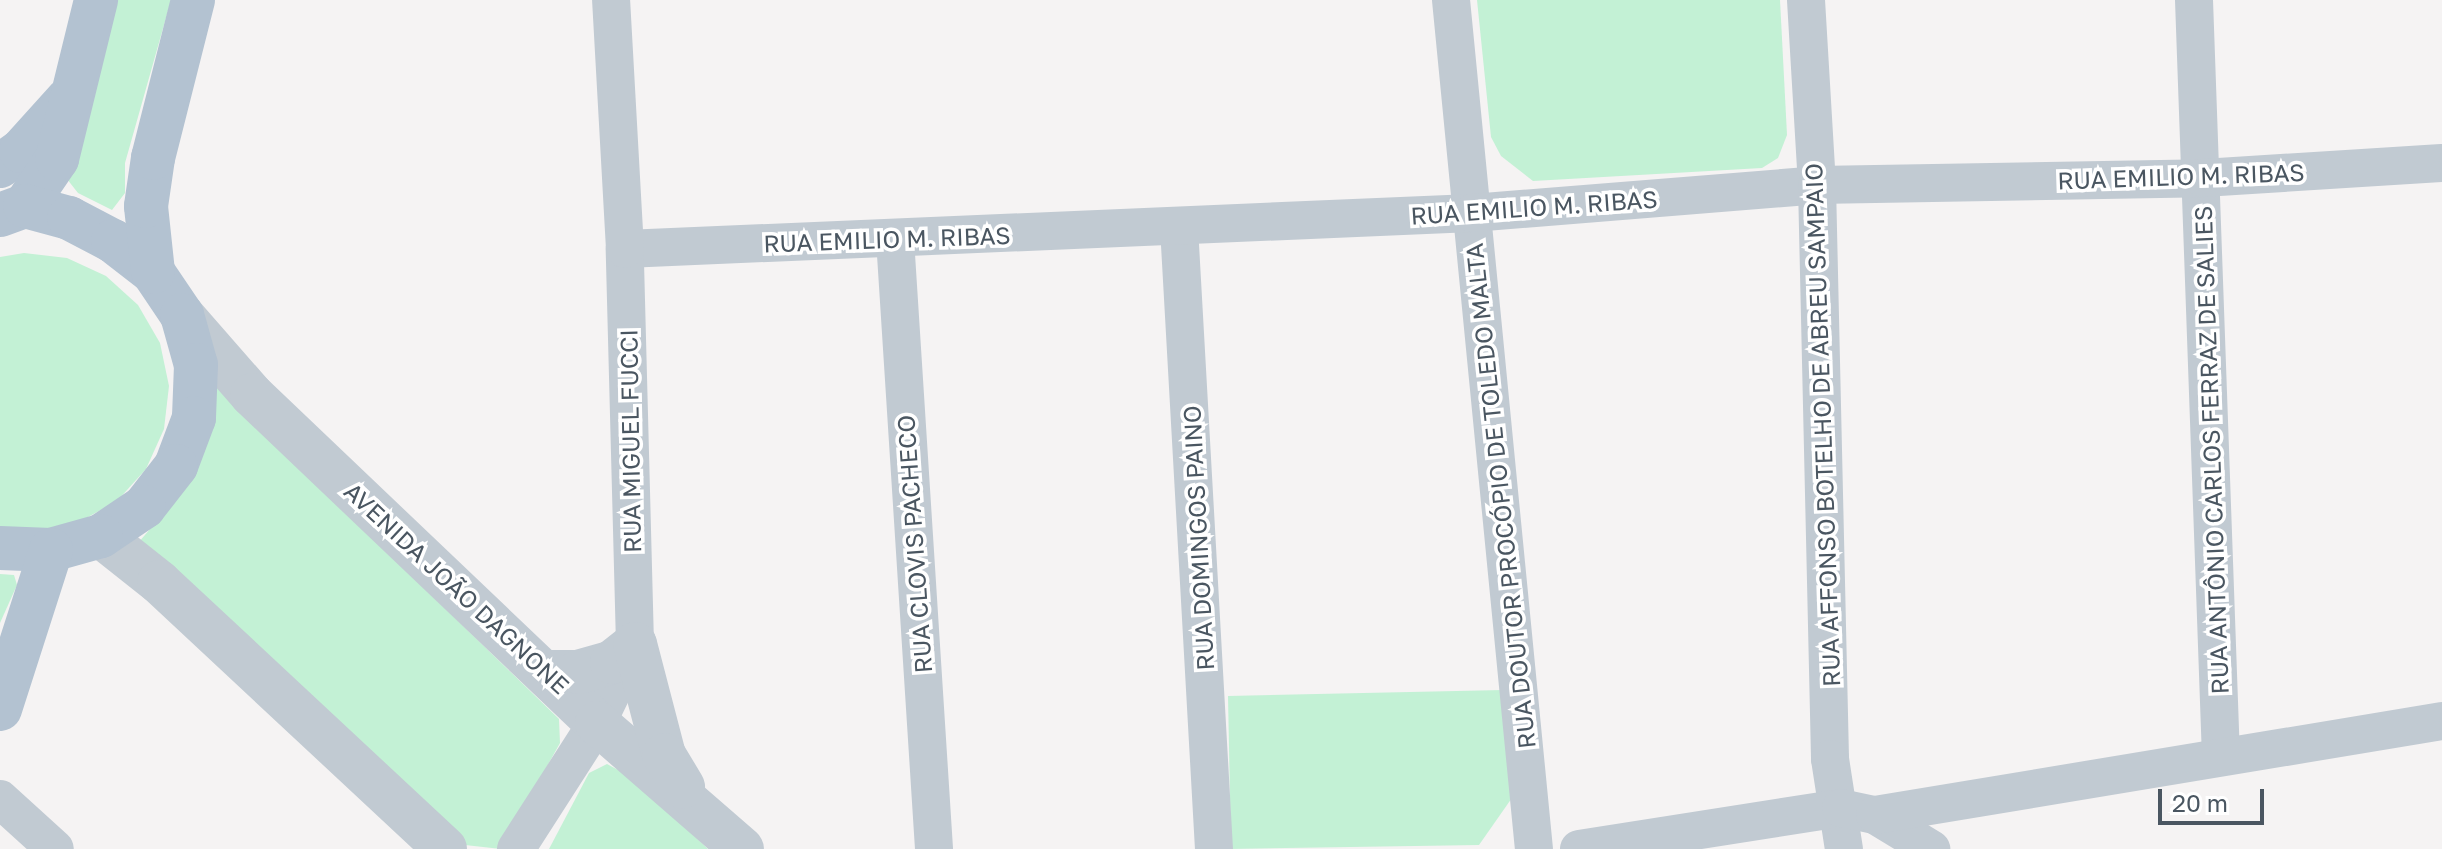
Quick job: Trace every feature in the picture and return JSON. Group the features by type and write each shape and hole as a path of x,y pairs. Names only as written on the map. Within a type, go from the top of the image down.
{"main road":[{"path":"8,209 57,159 68,99 96,0"},
{"path":"153,272 146,222 149,182 193,0"},
{"path":"0,166 21,151 68,99"},
{"path":"0,548 51,550 101,536 144,507 176,466 194,418 196,365 182,315 153,272 113,241 69,218 8,209"},
{"path":"0,709 51,550"}],"street":[{"name":"RUA MIGUEL FUCCI","path":"516,849 597,723 635,644 625,249 611,0"},
{"name":"RUA DOUTOR PROCÓPIO DE TOLEDO MALTA","path":"1451,0 1534,849"},
{"name":"RUA AFFONSO BOTELHO DE ABREU SAMPAIO","path":"1806,0 1817,185 1830,759 1858,811 1844,849"},
{"name":"RUA ANTÔNIO CARLOS FERRAZ DE SALIES","path":"2194,0 2203,178 2221,757"},
{"name":"RUA EMILIO M. RIBAS","path":"625,249 1472,213 1817,185 2203,178 2442,163"},
{"name":"RUA DOMINGOS PAINO","path":"1179,227 1214,849"},
{"name":"RUA CLOVIS PACHECO","path":"895,239 934,849"},
{"name":"AVENIDA JOÃO DAGNONE","path":"182,315 252,395 549,672 597,723 742,849"},
{"path":"101,536 159,582 445,849"},
{"path":"549,672 578,672 612,662 635,644 664,755 692,803"},
{"path":"1579,849 1858,811 2442,721"},
{"path":"0,799 55,849"},
{"path":"1858,811 1931,849"}],"green space":[{"path":"118,0 171,0 125,163 125,193 112,210 78,193 67,179"},
{"path":"1477,0 1780,0 1787,135 1778,158 1762,168 1533,181 1501,156 1491,137"},
{"path":"24,253 67,258 106,276 138,305 160,343 169,386 164,429 146,469 117,501 79,522 37,531 0,527 0,257"},
{"path":"216,386 559,719 560,743 501,849 465,845 138,543 184,490"},
{"path":"0,574 14,575 17,585 0,623"},
{"path":"1503,690 1514,795 1479,845 1231,849 1228,696"},
{"path":"607,764 633,778 708,849 549,849 589,773"}]}
